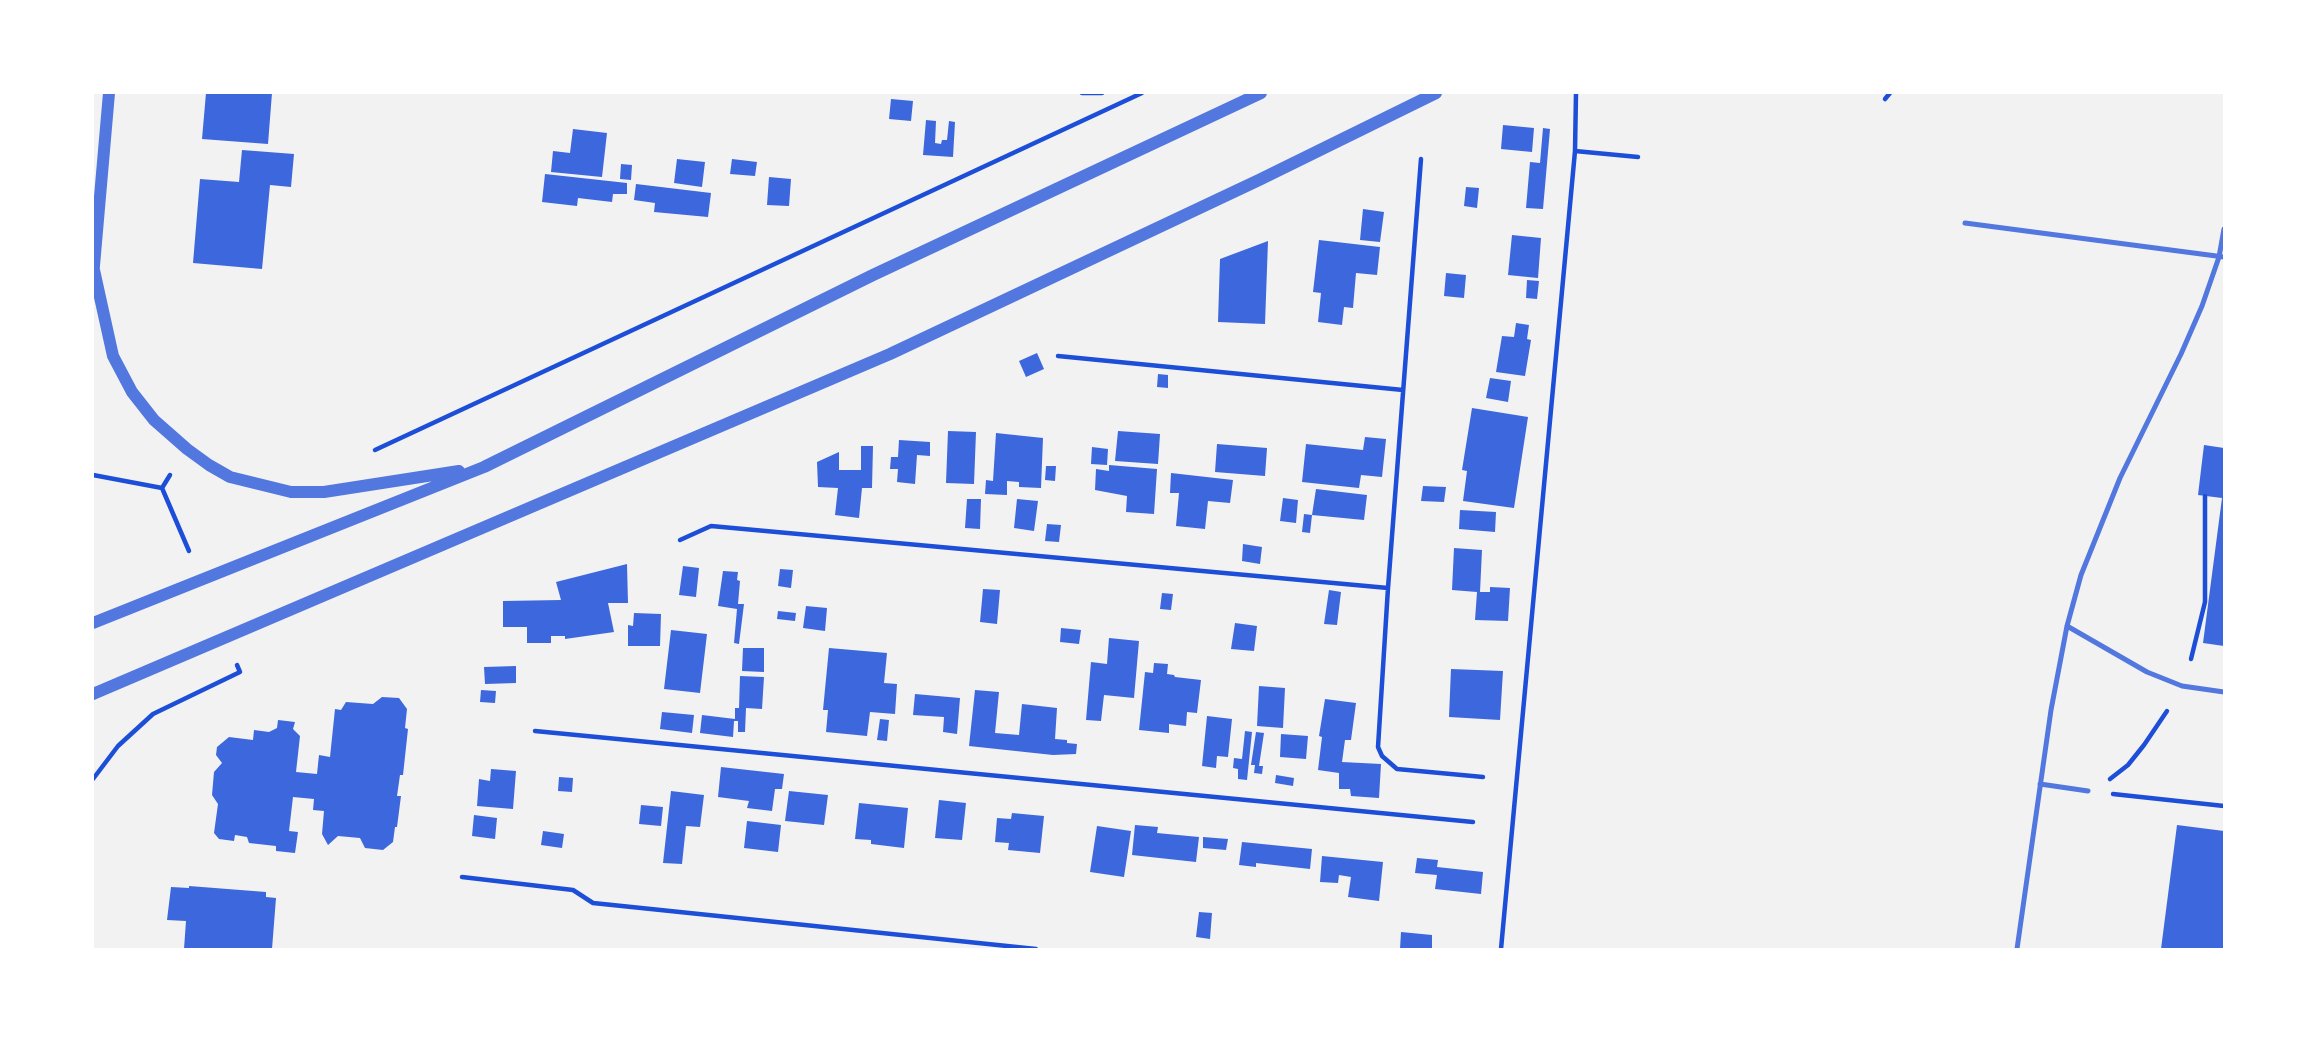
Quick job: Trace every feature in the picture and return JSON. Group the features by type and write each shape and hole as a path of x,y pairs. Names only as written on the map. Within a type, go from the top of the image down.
{"street":[{"path":"93,278 109,93"},
{"path":"93,623 484,467 873,275 1261,93"},
{"path":"93,694 890,354 1436,93"},
{"path":"94,270 113,356 132,392 154,420 187,449 230,477 290,492 324,492 484,467"}],"lane":[{"path":"1965,223 2222,257"},
{"path":"2017,949 2051,710 2067,626 2081,575 2101,522 2202,306 2222,257 2224,229"},
{"path":"2067,626 2120,659 2147,672 2182,686 2224,692"},
{"path":"2040,784 2088,791"}],"path":[{"path":"1083,93 1102,93"},
{"path":"374,450 1142,93"},
{"path":"1501,949 1575,151 1576,93"},
{"path":"1885,99 1890,93"},
{"path":"1575,151 1638,157"},
{"path":"1421,159 1378,747 1382,756 1396,769 1483,777"},
{"path":"1058,355 1403,390"},
{"path":"680,540 710,526 1388,588"},
{"path":"93,779 118,746 153,714 240,672"},
{"path":"535,731 1474,822"},
{"path":"2088,791 2224,806"},
{"path":"462,877 573,890 593,903 1036,949"}],"building":[{"path":"206,93 272,93 268,144 202,139"},
{"path":"891,99 913,101 911,121 889,119"},
{"path":"926,120 936,121 935,143 941,144 942,140 947,140 949,121 955,122 953,157 923,155"},
{"path":"1503,125 1534,128 1532,152 1501,149"},
{"path":"1543,128 1550,129 1543,209 1526,208 1530,162 1540,163"},
{"path":"573,129 607,133 602,177 551,172 553,151 570,153"},
{"path":"242,150 294,154 291,187 270,185 262,269 193,263 200,179 239,182"},
{"path":"677,159 705,162 702,187 674,183"},
{"path":"732,159 757,162 755,176 730,174"},
{"path":"621,164 632,165 631,180 620,179"},
{"path":"545,174 627,183 627,194 613,194 612,202 578,198 577,206 542,202"},
{"path":"769,177 791,179 789,206 767,205"},
{"path":"636,184 711,193 708,217 654,212 655,203 634,200"},
{"path":"1466,187 1479,188 1477,208 1464,206"},
{"path":"1363,209 1384,212 1380,242 1360,240"},
{"path":"1512,235 1541,238 1538,278 1508,275"},
{"path":"1319,240 1380,247 1377,275 1356,273 1353,308 1344,307 1342,325 1318,322 1321,293 1313,292"},
{"path":"1268,241 1265,324 1218,322 1220,259"},
{"path":"1446,273 1466,275 1464,298 1444,296"},
{"path":"1527,280 1539,281 1537,299 1526,298"},
{"path":"1516,323 1529,325 1527,339 1531,340 1525,376 1496,372 1502,336 1514,337"},
{"path":"1037,353 1044,369 1026,377 1019,361"},
{"path":"1158,374 1168,375 1168,388 1157,387"},
{"path":"1490,378 1511,381 1508,402 1486,398"},
{"path":"1472,408 1528,417 1514,508 1463,501 1467,471 1462,470"},
{"path":"948,431 976,432 974,484 946,483"},
{"path":"1118,431 1160,434 1158,464 1115,461"},
{"path":"996,433 1043,438 1041,488 1019,487 1019,482 1007,481 1007,495 985,494 986,480 993,481"},
{"path":"1365,437 1386,439 1382,477 1361,475 1359,488 1302,482 1306,444 1363,450"},
{"path":"899,440 930,442 930,456 917,455 915,484 897,482 898,469 890,469 891,457 898,457"},
{"path":"1217,444 1267,448 1265,476 1215,472"},
{"path":"2204,445 2224,448 2224,646 2203,643 2222,498 2198,495"},
{"path":"861,446 873,446 872,488 862,488 859,518 835,515 838,488 818,487 817,462 839,452 839,470 861,470"},
{"path":"1092,447 1108,449 1107,465 1091,464"},
{"path":"1109,465 1157,469 1154,514 1126,512 1127,496 1095,490 1096,469 1109,471"},
{"path":"1046,466 1056,466 1055,481 1045,480"},
{"path":"1171,473 1233,480 1230,503 1208,501 1205,529 1176,526 1179,493 1170,493"},
{"path":"1423,486 1446,487 1444,502 1421,501"},
{"path":"1316,489 1367,495 1364,520 1312,515"},
{"path":"1283,498 1298,500 1296,523 1280,521"},
{"path":"967,499 981,499 980,529 965,528"},
{"path":"1017,499 1038,501 1034,531 1014,528"},
{"path":"1460,510 1496,512 1495,532 1459,529"},
{"path":"1304,514 1312,515 1310,533 1302,532"},
{"path":"1047,524 1061,525 1059,542 1045,541"},
{"path":"1243,544 1262,547 1260,564 1242,561"},
{"path":"1454,548 1482,550 1480,592 1490,592 1490,587 1510,588 1508,621 1475,620 1477,592 1452,590"},
{"path":"627,564 628,603 608,603 614,632 565,639 565,636 551,636 551,643 527,643 527,627 503,627 503,601 561,600 556,582"},
{"path":"683,566 699,568 696,597 679,595"},
{"path":"780,569 793,570 791,588 778,586"},
{"path":"723,571 738,572 737,580 740,581 738,604 744,604 739,644 734,643 737,609 718,606"},
{"path":"983,589 1000,590 997,624 980,622"},
{"path":"1329,590 1341,592 1337,625 1324,624"},
{"path":"1162,593 1173,594 1171,610 1160,609"},
{"path":"806,606 827,608 825,631 803,628"},
{"path":"778,611 796,613 795,621 777,619"},
{"path":"634,613 661,614 660,646 628,646 628,625 633,626"},
{"path":"1235,623 1257,626 1254,651 1231,649"},
{"path":"1061,628 1081,630 1079,644 1060,642"},
{"path":"671,630 707,634 700,693 664,689"},
{"path":"1109,638 1139,641 1134,698 1104,695 1101,721 1086,720 1091,662 1107,664"},
{"path":"743,648 764,648 764,672 742,671"},
{"path":"829,648 887,653 884,683 897,684 895,714 870,712 867,736 826,732 828,710 823,710"},
{"path":"1154,663 1168,664 1167,674 1175,677 1201,680 1197,713 1187,712 1186,726 1169,724 1169,733 1139,730 1145,672 1153,673"},
{"path":"516,666 516,683 485,684 484,667"},
{"path":"1451,669 1503,671 1500,720 1449,717"},
{"path":"740,676 764,677 762,709 746,708 745,732 738,732 738,721 734,721 733,737 700,733 702,715 735,719 735,708 739,708"},
{"path":"1259,686 1285,688 1283,728 1257,726"},
{"path":"481,690 496,691 495,703 480,702"},
{"path":"975,690 999,692 995,733 1019,735 1022,704 1057,708 1055,739 1077,744 1076,754 1053,755 969,746"},
{"path":"915,694 960,698 957,734 943,732 944,717 913,715"},
{"path":"382,697 399,698 407,709 405,728 408,729 403,775 400,775 397,796 401,796 393,842 383,850 365,848 360,838 338,836 328,845 322,834 324,811 313,810 314,799 293,797 289,831 298,832 295,853 276,851 276,846 249,843 247,837 235,835 234,841 219,839 214,833 218,804 212,795 214,772 222,763 216,755 217,747 229,737 253,740 254,730 269,732 277,728 278,720 295,722 293,729 300,736 296,772 317,774 319,755 330,757 335,709 341,710 346,702 373,704"},
{"path":"1325,699 1356,703 1351,740 1345,740 1342,762 1381,764 1379,798 1351,796 1350,789 1339,789 1339,773 1318,770 1322,737 1319,736"},
{"path":"662,712 694,715 692,733 660,729"},
{"path":"1207,716 1232,719 1228,757 1217,756 1216,768 1202,766"},
{"path":"880,719 889,720 887,741 877,740"},
{"path":"1245,731 1252,732 1247,780 1238,779 1238,769 1233,768 1234,758 1242,759"},
{"path":"1256,732 1264,733 1259,766 1263,766 1262,774 1254,773 1255,765 1251,765"},
{"path":"1281,734 1308,736 1306,759 1280,757"},
{"path":"721,767 784,774 782,789 775,789 772,811 747,808 749,801 718,797"},
{"path":"491,769 516,771 513,809 477,806 479,779 490,781"},
{"path":"1276,775 1294,778 1293,786 1275,783"},
{"path":"559,777 573,778 572,792 558,791"},
{"path":"671,791 704,795 700,827 686,826 682,864 663,863"},
{"path":"789,791 828,795 824,825 785,821"},
{"path":"939,800 966,803 962,840 935,838"},
{"path":"859,803 908,808 904,848 855,839"},
{"path":"641,805 663,807 661,826 639,824"},
{"path":"1012,813 1044,816 1040,853 1008,850 1009,843 995,842 997,818 1011,819"},
{"path":"474,815 497,818 495,839 472,836"},
{"path":"747,821 781,825 778,852 744,848"},
{"path":"1135,825 1158,827 1157,833 1199,837 1196,862 1132,855"},
{"path":"2177,825 2224,831 2224,949 2161,949"},
{"path":"1097,826 1131,831 1124,877 1090,872"},
{"path":"543,831 564,834 562,848 541,845"},
{"path":"1203,837 1228,839 1226,850 1203,848"},
{"path":"1242,842 1312,849 1310,869 1256,863 1256,867 1239,865"},
{"path":"1322,856 1383,862 1379,901 1348,897 1351,877 1339,875 1338,883 1320,882"},
{"path":"1417,858 1438,860 1437,867 1483,872 1481,894 1435,889 1437,875 1415,873"},
{"path":"171,887 266,892 266,897 276,898 272,949 184,949 186,921 167,920"},
{"path":"1199,912 1212,913 1210,939 1196,937"},
{"path":"1401,932 1432,935 1432,949 1400,949"}]}
